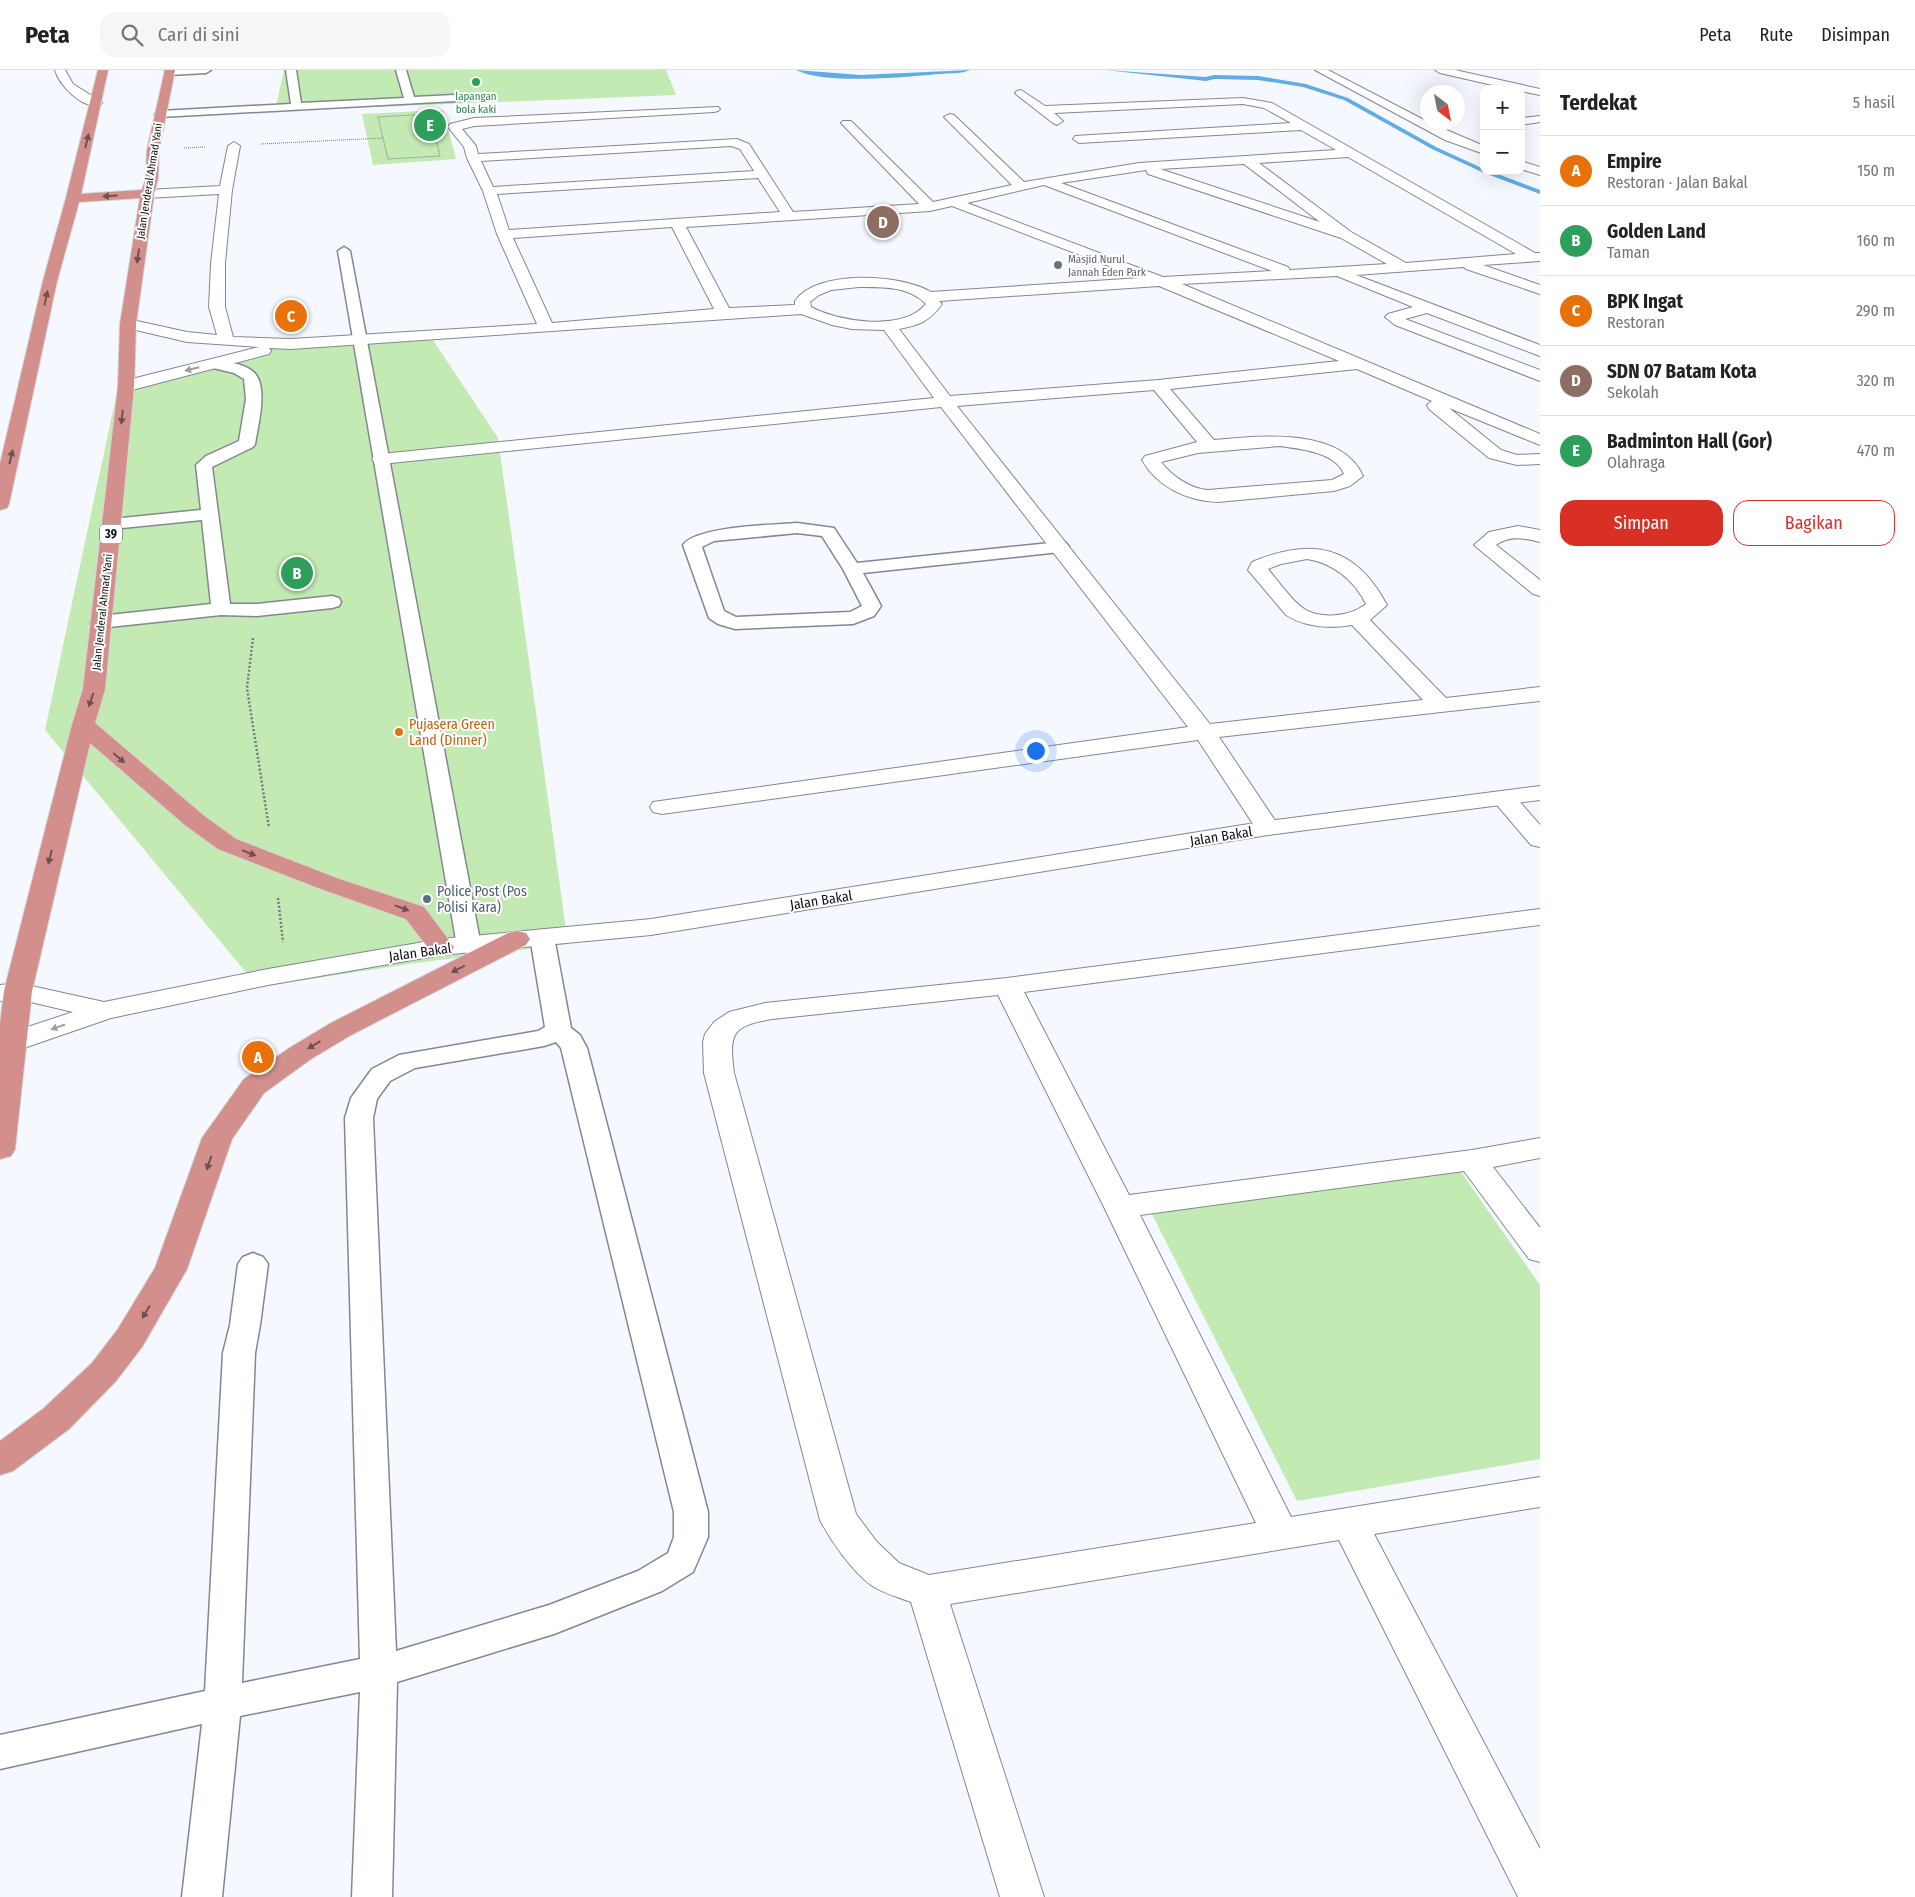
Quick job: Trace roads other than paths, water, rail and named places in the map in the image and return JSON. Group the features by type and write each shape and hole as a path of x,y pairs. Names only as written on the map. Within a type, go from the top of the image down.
{"highway":[{"path":"0,504 50,281 73,198 103,70"},
{"name":"Jalan Jenderal Ahmad Yani","path":"0,1149 9,992 94,689 126,386 128,324 147,194 152,178 153,150 170,71"},
{"path":"73,198 147,194"},
{"path":"83,725 194,820 227,844 330,884 415,913 441,947"},
{"path":"0,1461 56,1419 104,1372 130,1338 171,1269 217,1138 254,1086 301,1053 341,1029 529,938"}],"street":[{"path":"60,70 62,81 71,89 96,103"},
{"path":"1320,70 1449,136 1480,148"},
{"path":"1440,70 1540,92"},
{"path":"1440,70 1480,90"},
{"path":"1021,93 1094,149"},
{"path":"1043,110 1256,101 1274,106 1303,126 1536,257"},
{"path":"547,328 504,234 489,191 470,146 454,126 474,122 714,109"},
{"path":"1525,113 1539,119"},
{"path":"950,117 1022,187"},
{"path":"1525,121 1539,119"},
{"path":"847,123 930,207"},
{"path":"1072,133 1303,126"},
{"path":"1449,136 1475,132"},
{"path":"474,158 721,141 733,142 745,147 789,216"},
{"path":"226,341 217,306 218,263 226,190 234,146"},
{"path":"504,234 930,207 1046,182 1139,167 1350,153"},
{"path":"1110,159 1125,169"},
{"path":"1247,160 1346,235 1403,267"},
{"path":"1525,166 1540,163"},
{"path":"1525,166 1540,171"},
{"path":"1139,167 1346,235"},
{"path":"489,191 763,174"},
{"path":"1046,182 1294,274"},
{"path":"147,194 226,190"},
{"path":"954,202 1161,281 1406,382 1540,440"},
{"path":"677,223 724,312"},
{"path":"929,297 1161,281 1336,272 1536,257"},
{"path":"1461,263 1540,290"},
{"path":"1336,272 1540,351"},
{"path":"128,324 188,337 291,344 547,328 724,312 804,309 826,321 845,324 888,325 922,317 931,311 934,304 929,297 918,291 901,286 859,283 838,284 808,294 802,301 804,309"},
{"path":"1428,308 1393,316 1400,322 1540,376"},
{"path":"888,325 944,402 1204,732 1268,828"},
{"path":"126,386 291,344"},
{"path":"381,459 944,402 1158,385 1361,364"},
{"path":"1406,382 1496,454 1518,461 1540,459"},
{"path":"1158,385 1209,446"},
{"path":"1280,441 1298,443 1335,455 1353,471 1354,476 1334,485 1205,496 1191,492 1176,483 1153,466 1151,460 1209,446 1280,441"},
{"path":"1540,536 1516,531 1491,538 1484,545 1540,590"},
{"path":"1356,618 1378,605 1359,579 1333,558 1320,554 1307,554 1276,559 1259,566 1258,570 1271,586 1293,611 1299,615 1315,619 1356,618 1440,706"},
{"path":"662,807 1204,732 1540,694"},
{"name":"Jalan Bakal","path":"6,1044 104,1011 268,977 441,947 469,946 529,938 651,927 1268,828 1540,793"},
{"path":"1503,798 1540,840"},
{"path":"1540,917 1007,986 762,1012 744,1015 721,1031 717,1040 719,1073 839,1520 864,1553 885,1574 927,1592 1540,1492"},
{"path":"1007,986 1120,1207 1281,1535"},
{"path":"9,992 104,1011"},
{"path":"1120,1207 1472,1160 1540,1148"},
{"path":"1472,1160 1540,1251"},
{"path":"1349,1523 1540,1894"},
{"path":"927,1592 1022,1897"}],"lane":[{"path":"170,71 206,70"},
{"path":"291,70 296,105"},
{"path":"401,70 410,100"},
{"path":"160,114 296,105 474,97"},
{"path":"344,251 469,946"},
{"path":"214,364 244,372 251,377 254,388 247,444 212,459 204,465 221,609"},
{"path":"112,524 210,514"},
{"path":"797,528 815,530 828,532 852,569 872,606 867,612 853,618 735,623 725,620 716,614 692,545 710,536 797,528"},
{"path":"852,569 1060,547"},
{"path":"100,622 221,609 257,610 332,602"},
{"path":"0,1752 379,1672 554,1619 650,1581 681,1562 691,1537 691,1512 574,1048 571,1041 559,1031 529,938"},
{"path":"372,1897 379,1672 359,1118 364,1098 380,1075 408,1061 544,1038 559,1031"},
{"path":"202,1897 224,1704 239,1353 245,1325 253,1264"}],"waterway":[{"path":"799,70 818,74 861,77 905,76 967,70"},
{"path":"1108,70 1206,79 1214,77 1258,78 1304,85 1346,99 1434,148 1484,171 1540,192"}],"place":[{"name":"lapangan bola kaki","path":"476,82"},
{"name":"Badminton Hall (Gor)","path":"430,125"},
{"name":"SDN 07 Batam Kota","path":"883,222"},
{"name":"Masjid Nurul Jannah Eden Park","path":"1058,265"},
{"name":"BPK Ingat","path":"291,316"},
{"name":"Golden Land","path":"297,573"},
{"name":"Pujasera Green Land (Dinner)","path":"399,732"},
{"name":"Police Post (Pos Polisi Kara)","path":"427,899"},
{"name":"Empire","path":"258,1057"}]}
